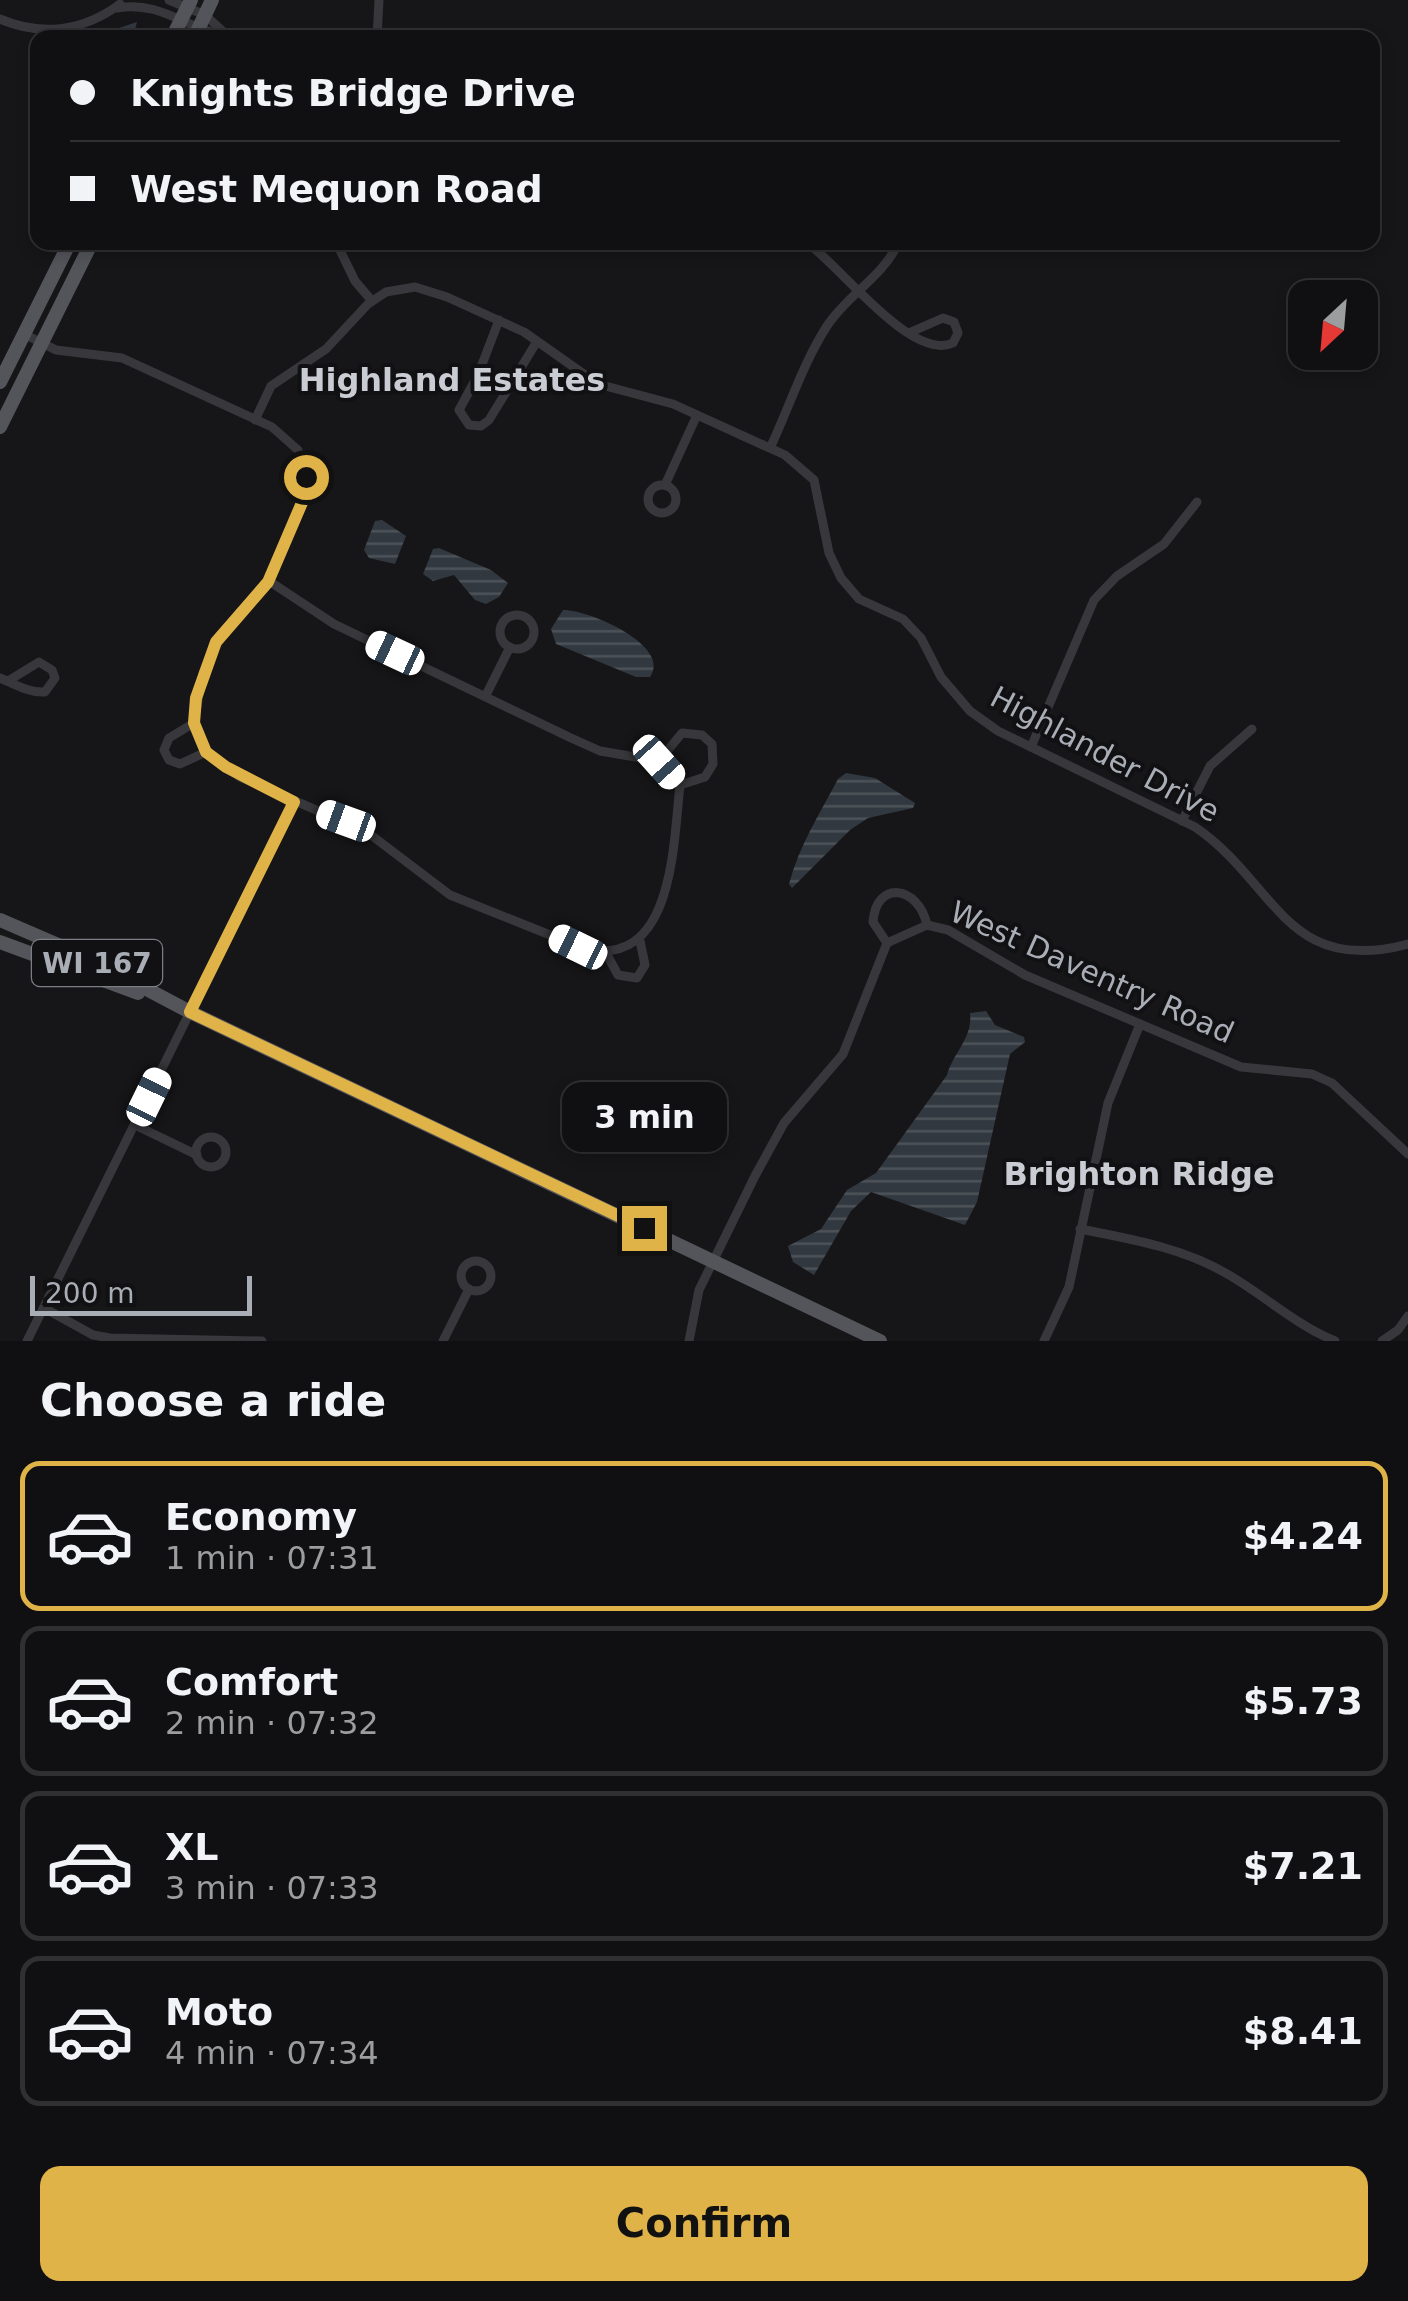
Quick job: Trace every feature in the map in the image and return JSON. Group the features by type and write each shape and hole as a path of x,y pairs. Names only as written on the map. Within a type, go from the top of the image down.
{"main road":[{"path":"199,26 212,0"},
{"path":"0,382 66,250"},
{"path":"0,427 88,250"},
{"name":"WI 167","path":"0,920 88,958 190,1012 880,1341"},
{"name":"WI 167","path":"0,942 190,1012"}],"street":[{"path":"0,19 32,29 60,30 86,24 127,0"},
{"path":"169,0 187,8 199,26"},
{"path":"377,30 379,0"},
{"path":"116,8 152,4 187,8"},
{"path":"255,420 271,386 326,349 372,301 355,281 340,250"},
{"path":"816,250 844,273 882,316 911,332 945,346 958,333 954,322 943,318 911,332"},
{"path":"770,448 826,328 882,272 894,250"},
{"name":"Highlander Drive","path":"372,301 386,292 415,287 499,320 598,384 697,414 770,448 814,480 829,553 841,578 859,599 903,619 921,638 941,677 970,711 1223,846 1279,916 1306,937 1363,951 1408,944"},
{"path":"499,320 478,375 462,400 461,417 469,425 481,426 489,420 536,344"},
{"path":"24,334 56,350 122,358 284,435 298,450 306,482 268,582 216,642 200,685 194,723 206,752 240,777 367,832 450,895 508,914 578,947 606,952 640,941 659,911 671,859 680,784"},
{"path":"666,485 697,414"},
{"path":"1031,746 1094,600 1117,576 1164,544 1197,502"},
{"path":"268,582 334,624 600,751 659,762 680,784"},
{"path":"486,696 510,647"},
{"path":"40,662 52,670 55,678 45,692 37,693 4,679 40,662"},
{"path":"194,723 169,738 164,750 170,760 180,764 206,752"},
{"path":"1182,821 1210,766 1252,729"},
{"path":"659,762 682,732 702,734 712,744 713,764 705,777 680,784"},
{"path":"28,1341 294,802"},
{"path":"689,1341 699,1290 778,1131 848,1044 864,992 888,942 872,922 876,904 886,896 910,894 920,902 927,925"},
{"name":"West Daventry Road","path":"888,942 905,931 927,925 948,930 1025,975 1241,1066 1312,1074 1332,1082 1408,1154"},
{"path":"606,952 618,975 637,978 645,965 640,941"},
{"path":"1044,1341 1069,1287 1108,1103 1140,1024"},
{"path":"136,1125 197,1155"},
{"path":"1080,1228 1140,1240 1216,1268 1308,1329 1335,1341"},
{"path":"443,1341 469,1288"},
{"path":"44,1308 93,1334 110,1338 262,1341"},
{"path":"1382,1341 1398,1330 1408,1316"},
{"path":"1398,1330 1408,1339"}],"shaded area":[{"path":"137,22 135,30 113,30"},
{"path":"382,520 406,536 395,564 369,558 364,550 375,521"},
{"path":"433,549 491,570 508,583 499,597 486,604 475,600 454,575 433,581 423,574"},
{"path":"563,610 607,622 638,641 654,665 650,677 636,677 556,644 551,629"},
{"path":"846,773 875,778 915,803 913,808 868,818 850,830 792,888 789,884 804,843 838,779"},
{"path":"986,1011 995,1025 1024,1037 1025,1042 1010,1054 977,1202 965,1225 871,1192 851,1211 814,1275 793,1262 788,1246 821,1229 847,1190 876,1173 947,1075 969,1030 970,1013"}],"district":[{"name":"Highland Estates","path":"452,380"},
{"name":"Brighton Ridge","path":"1139,1174"}],"route":[{"path":"306,477 304,498 268,582 216,642 196,698 194,723 206,752 240,777 294,802 190,1012 644,1228"}]}
